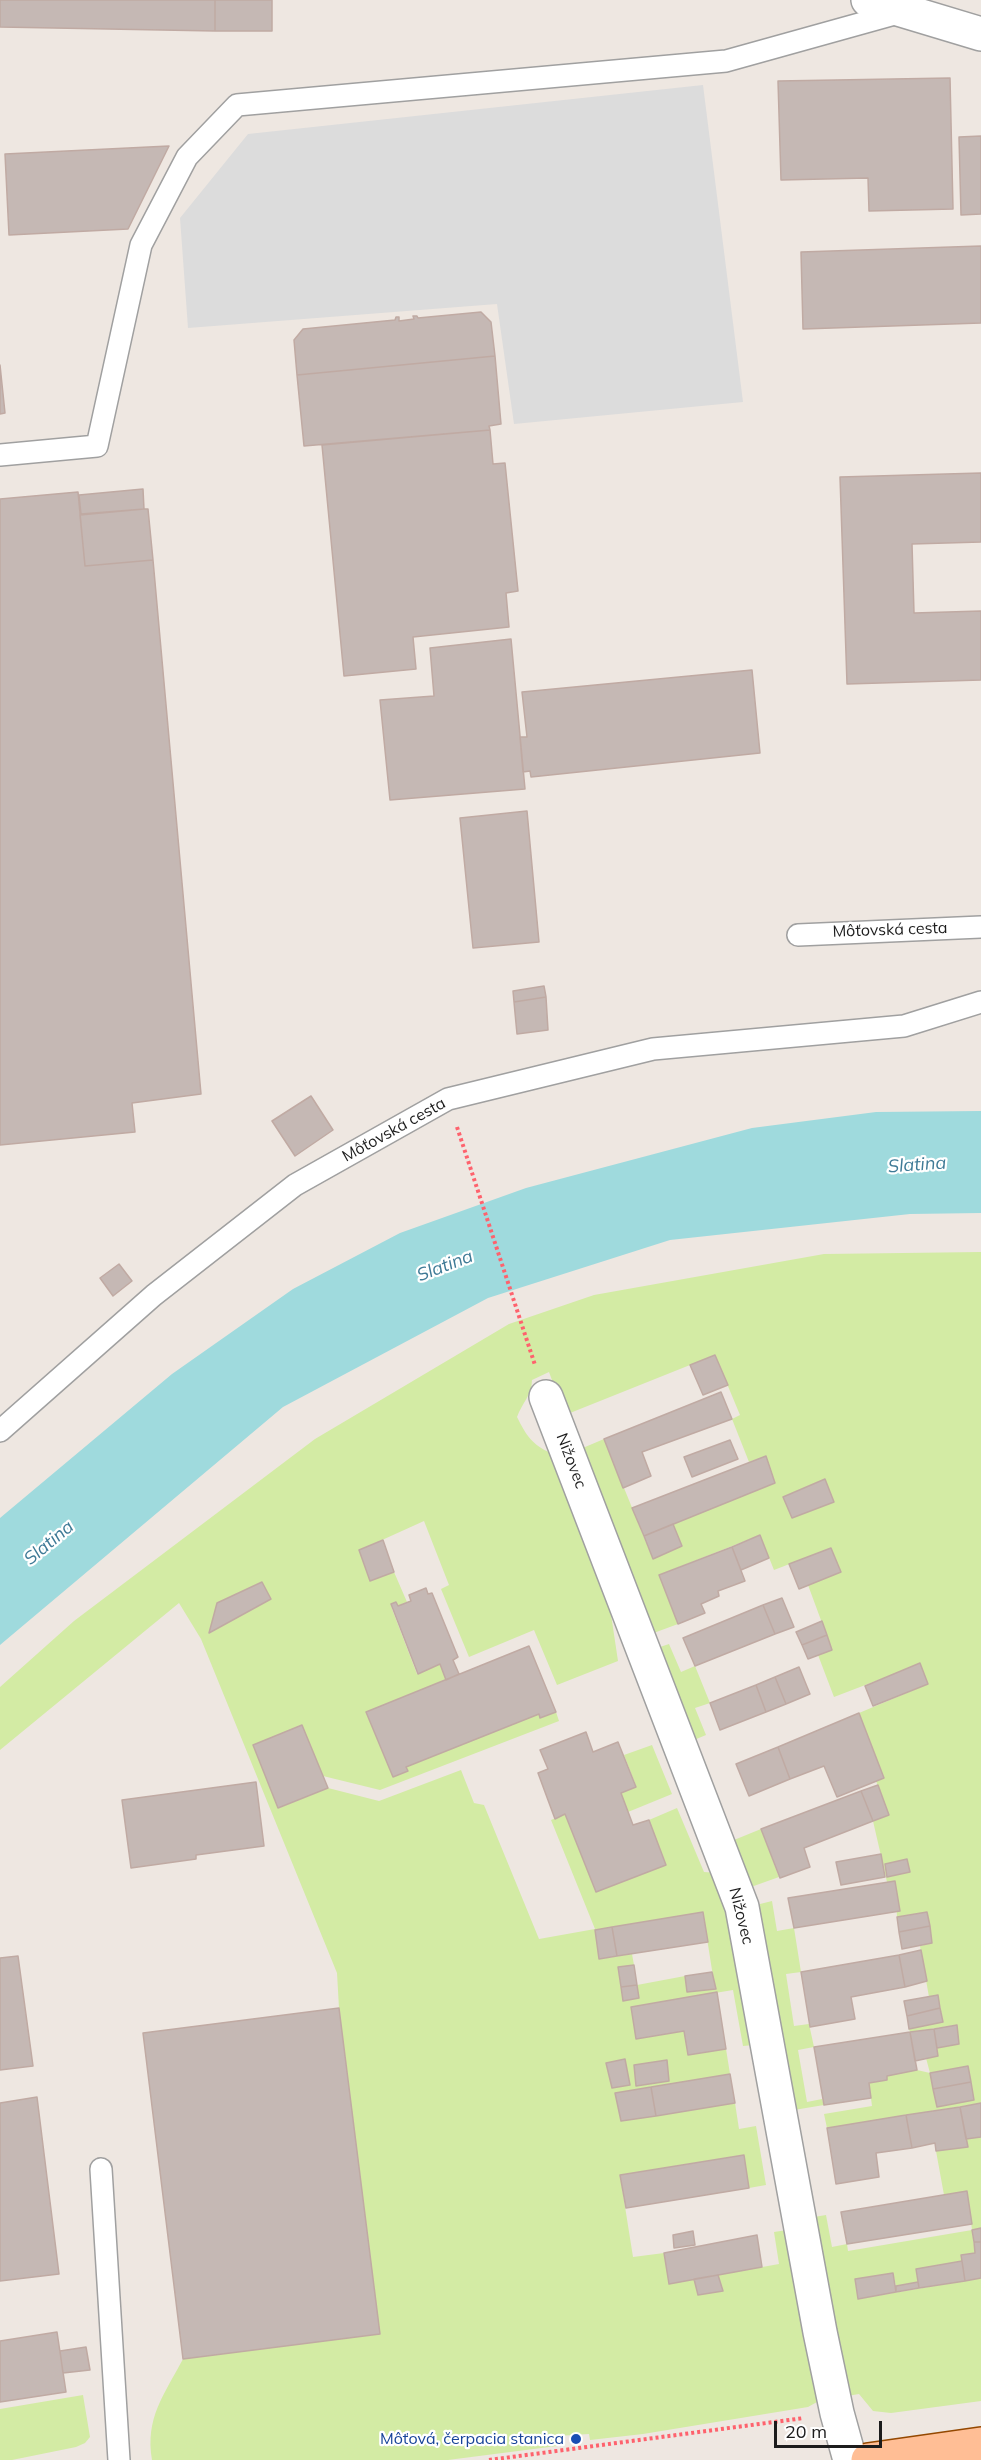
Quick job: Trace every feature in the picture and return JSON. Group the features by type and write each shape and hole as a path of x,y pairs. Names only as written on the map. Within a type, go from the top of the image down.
{"main road":[{"path":"868,2460 981,2444"}],"street":[{"path":"868,0 981,34"},
{"name":"Nižovec","path":"546,1397 742,1907 820,2332 837,2413 850,2460"}],"lane":[{"path":"0,455 98,446 141,245 188,157 237,105 726,61 904,12"},
{"name":"Môťovská cesta","path":"798,935 981,927"},
{"name":"Môťovská cesta","path":"0,1431 154,1295 295,1185 448,1100 653,1049 904,1026 981,1002"},
{"path":"101,2169 119,2460"}],"path":[{"path":"448,1100 546,1397"},
{"path":"489,2460 837,2413"}],"green space":[{"path":"981,1252 981,2103 827,2128 824,2114 872,2106 869,2083 887,2080 887,2076 917,2070 930,2073 926,2058 938,2056 937,2048 959,2044 956,2025 910,2032 909,2029 943,2022 938,1996 929,1997 920,1946 932,1943 927,1912 897,1917 895,1881 887,1882 873,1821 889,1815 876,1781 884,1778 859,1713 928,1684 920,1664 834,1697 818,1655 832,1650 808,1585 841,1572 831,1548 774,1570 760,1535 659,1575 678,1624 651,1634 578,1450 604,1439 653,1559 682,1546 673,1524 775,1483 766,1456 749,1462 732,1419 740,1415 715,1355 565,1415 549,1372 532,1380 529,1395 517,1417 530,1439 551,1453 609,1601 618,1661 557,1685 534,1630 469,1657 441,1589 449,1585 424,1521 360,1550 370,1581 394,1572 407,1602 398,1606 396,1602 391,1604 392,1609 417,1674 440,1664 446,1680 367,1712 393,1777 407,1771 406,1767 539,1714 541,1718 556,1712 559,1721 380,1790 323,1776 302,1725 253,1745 279,1808 328,1788 379,1801 461,1770 474,1803 484,1805 539,1939 595,1929 551,1820 565,1814 596,1892 666,1865 649,1820 677,1808 704,1872 718,1873 729,1908 754,2045 743,2046 733,1990 631,2007 636,2039 684,2031 688,2055 726,2049 730,2074 616,2093 621,2121 735,2103 739,2129 756,2126 766,2185 749,2188 743,2155 620,2175 633,2257 664,2253 669,2284 694,2279 698,2295 722,2291 718,2275 779,2264 774,2232 787,2230 817,2402 808,2407 643,2434 590,2440 589,2434 557,2436 557,2446 448,2460 152,2460 151,2432 154,2419 163,2396 183,2359 380,2334 339,2008 337,1973 201,1639 179,1603 0,1750 0,1687 74,1621 315,1439 509,1324 594,1295 824,1254","holes":["703,1913 715,1989 688,1992 685,1976 637,1985 639,1998 623,2001 618,1968 634,1965 632,1954 600,1959 596,1930"]},
{"path":"669,1644 681,1672 695,1666 710,1703 695,1708 706,1735 694,1740 657,1648"},
{"path":"652,1745 672,1794 628,1812 621,1793 636,1786 624,1755"},
{"path":"761,1829 779,1877 751,1887 734,1840"},
{"path":"772,1901 777,1931 794,1928 801,1972 786,1974 794,2026 809,2024 814,2047 798,2050 807,2102 822,2099 824,2105 794,2110 756,1905"},
{"path":"981,2137 981,2228 972,2230 967,2191 944,2195 936,2151 968,2147 966,2139"},
{"path":"826,2215 832,2247 847,2244 848,2251 972,2230 975,2253 961,2255 962,2261 916,2269 918,2282 896,2286 893,2273 855,2280 858,2299 981,2278 981,2401 891,2413 873,2411 859,2394 847,2396 814,2217"},
{"path":"83,2395 90,2437 85,2443 76,2447 12,2460 0,2460 0,2409"}],"shaded area":[{"path":"703,85 743,402 514,424 497,304 188,328 180,218 248,134"}],"water":[{"name":"Slatina","path":"981,1111 981,1213 910,1214 670,1240 488,1298 283,1407 0,1645 0,1518 172,1374 293,1289 400,1233 526,1188 752,1128 876,1112"}],"building":[{"path":"0,0 215,0 215,31 0,27"},
{"path":"215,0 272,0 272,31 215,31"},
{"path":"950,78 953,209 869,211 868,178 781,180 778,81"},
{"path":"981,136 981,214 961,215 959,137"},
{"path":"169,146 128,229 9,235 5,154"},
{"path":"981,246 981,323 803,329 801,252"},
{"path":"481,312 491,322 495,356 297,375 294,340 303,329 395,320 396,317 399,317 399,321 414,319 413,316 418,318"},
{"path":"495,356 501,424 489,426 490,430 304,446 297,375"},
{"path":"0,365 5,413 0,414"},
{"path":"490,430 493,464 505,463 518,591 506,593 509,627 413,637 416,669 344,676 322,445"},
{"path":"981,473 981,542 912,544 914,613 981,611 981,680 847,684 840,477"},
{"path":"143,489 144,509 81,514 79,495"},
{"path":"78,492 85,566 153,560 201,1094 132,1103 135,1132 0,1145 0,499"},
{"path":"148,509 153,560 85,566 80,515"},
{"path":"511,639 525,789 390,800 380,700 434,696 430,648"},
{"path":"752,670 760,753 531,777 530,771 523,772 520,737 527,737 522,692"},
{"path":"527,811 539,942 473,948 460,818"},
{"path":"544,986 546,997 514,1002 513,991"},
{"path":"546,997 548,1030 517,1034 514,1002"},
{"path":"311,1096 333,1130 295,1156 272,1121"},
{"path":"119,1264 132,1281 113,1296 100,1278"},
{"path":"715,1355 728,1385 703,1395 690,1365"},
{"path":"721,1392 732,1419 642,1452 651,1476 623,1488 604,1439"},
{"path":"730,1440 738,1459 692,1477 684,1457"},
{"path":"766,1456 775,1483 644,1536 632,1508"},
{"path":"825,1479 834,1502 792,1518 783,1497"},
{"path":"673,1524 682,1546 653,1559 644,1536"},
{"path":"760,1535 769,1558 741,1570 732,1547"},
{"path":"383,1540 394,1572 370,1581 359,1550"},
{"path":"732,1547 745,1581 718,1591 719,1596 701,1604 705,1613 678,1624 659,1575"},
{"path":"831,1548 841,1572 799,1589 789,1564"},
{"path":"262,1582 271,1599 209,1633 217,1603"},
{"path":"426,1588 428,1594 432,1593 458,1657 453,1660 459,1674 446,1680 440,1664 418,1674 391,1604 396,1602 398,1606 411,1601 409,1595"},
{"path":"782,1598 794,1627 775,1634 763,1605"},
{"path":"763,1605 775,1634 695,1666 683,1638"},
{"path":"822,1621 827,1635 802,1645 796,1632"},
{"path":"827,1635 832,1650 808,1659 802,1645"},
{"path":"529,1646 556,1712 540,1718 539,1714 406,1767 408,1771 393,1777 366,1712"},
{"path":"920,1663 928,1684 873,1706 865,1686"},
{"path":"799,1667 810,1694 786,1704 775,1677"},
{"path":"775,1677 786,1704 766,1712 756,1685"},
{"path":"756,1685 766,1712 720,1730 710,1703"},
{"path":"859,1713 884,1778 837,1797 824,1766 790,1779 778,1747"},
{"path":"302,1725 328,1788 278,1808 253,1745"},
{"path":"586,1732 593,1752 618,1742 636,1787 621,1793 633,1825 649,1820 666,1865 596,1892 565,1814 555,1819 538,1773 548,1769 540,1750"},
{"path":"778,1747 790,1779 749,1796 736,1764"},
{"path":"256,1782 264,1846 196,1855 196,1859 131,1868 122,1800"},
{"path":"878,1785 889,1815 873,1821 861,1791"},
{"path":"861,1791 873,1821 804,1848 810,1867 780,1878 761,1829"},
{"path":"881,1854 885,1877 841,1885 836,1862"},
{"path":"907,1859 910,1872 887,1877 885,1864"},
{"path":"895,1881 900,1911 794,1928 788,1898"},
{"path":"703,1912 708,1942 617,1956 612,1927"},
{"path":"927,1912 930,1926 899,1932 897,1917"},
{"path":"930,1926 932,1943 902,1949 899,1932"},
{"path":"612,1927 617,1956 599,1959 595,1930"},
{"path":"921,1950 927,1981 905,1987 899,1955"},
{"path":"899,1955 905,1987 851,1997 855,2019 810,2027 801,1972"},
{"path":"18,1956 33,2066 0,2070 0,1958"},
{"path":"634,1965 637,1985 621,1987 618,1967"},
{"path":"712,1972 716,1989 687,1992 685,1976"},
{"path":"637,1985 639,1998 623,2001 621,1987"},
{"path":"717,1992 726,2049 688,2055 684,2031 636,2039 631,2007"},
{"path":"938,1995 940,2008 907,2016 904,2001"},
{"path":"339,2008 380,2334 183,2359 143,2033"},
{"path":"940,2008 943,2022 909,2029 907,2016"},
{"path":"957,2025 959,2044 937,2048 934,2029"},
{"path":"934,2029 938,2056 915,2061 910,2032"},
{"path":"910,2032 917,2070 887,2076 887,2080 869,2083 871,2098 824,2105 814,2047"},
{"path":"625,2059 630,2085 612,2088 606,2063"},
{"path":"667,2060 669,2081 636,2086 634,2065"},
{"path":"968,2066 971,2082 933,2089 930,2073"},
{"path":"730,2074 735,2103 656,2116 651,2087"},
{"path":"971,2082 974,2100 937,2107 933,2089"},
{"path":"651,2087 656,2116 621,2121 615,2093"},
{"path":"37,2097 59,2274 0,2281 0,2103"},
{"path":"981,2103 981,2137 966,2139 960,2107"},
{"path":"960,2107 968,2147 936,2151 935,2143 912,2148 906,2115"},
{"path":"906,2115 912,2148 876,2153 879,2177 836,2184 827,2128"},
{"path":"744,2155 749,2188 626,2208 620,2175"},
{"path":"967,2191 972,2224 847,2244 841,2212"},
{"path":"981,2228 981,2242 974,2242 972,2230"},
{"path":"693,2231 695,2245 674,2248 673,2235"},
{"path":"757,2235 762,2267 669,2284 664,2253"},
{"path":"974,2242 981,2242 981,2278 965,2281 961,2255 975,2253"},
{"path":"962,2261 965,2281 919,2288 916,2269"},
{"path":"893,2273 896,2292 858,2299 855,2279"},
{"path":"718,2275 723,2291 698,2295 694,2279"},
{"path":"918,2282 919,2288 896,2292 896,2286"},
{"path":"57,2332 66,2392 0,2402 0,2341"},
{"path":"86,2347 90,2370 63,2373 60,2351"}],"place":[{"name":"Môťová, čerpacia stanica","path":"576,2439"}]}
